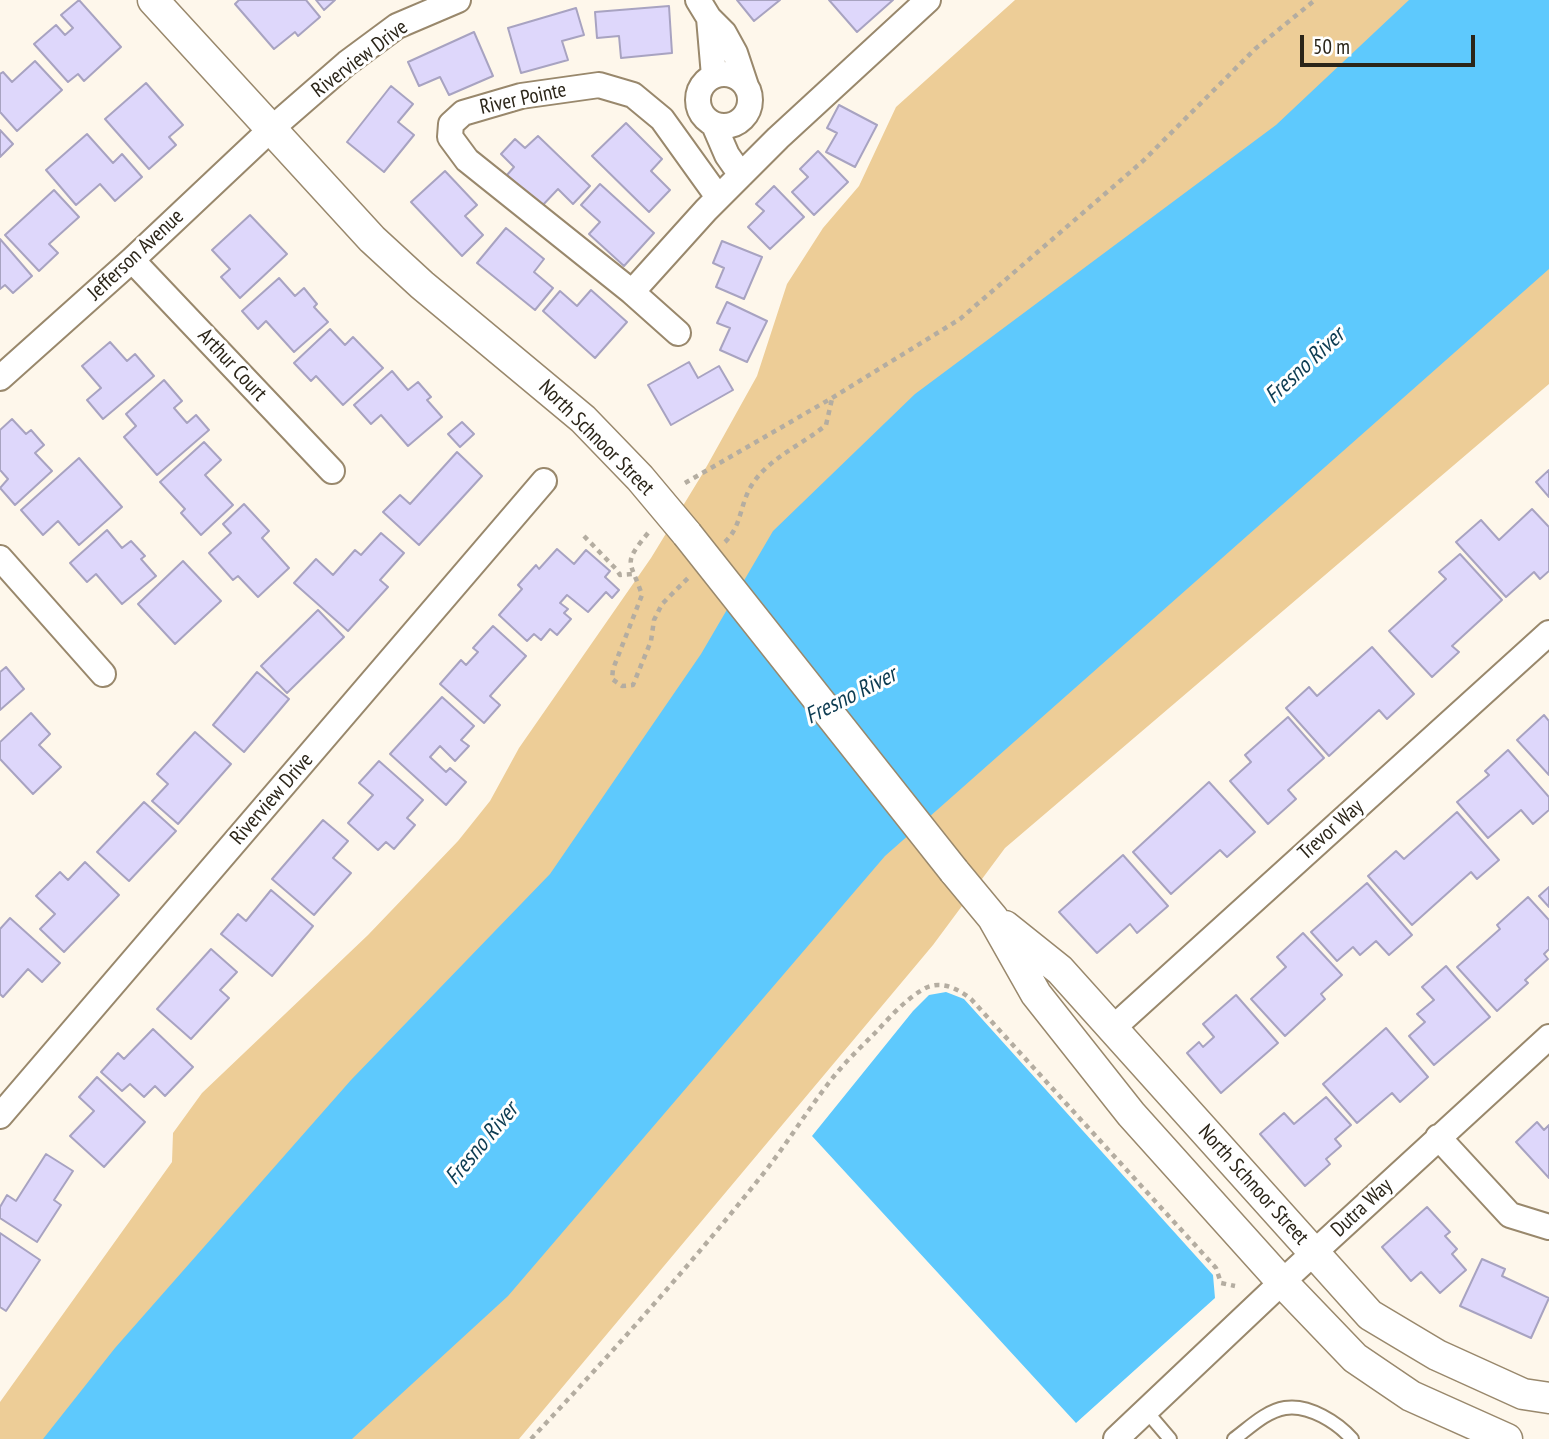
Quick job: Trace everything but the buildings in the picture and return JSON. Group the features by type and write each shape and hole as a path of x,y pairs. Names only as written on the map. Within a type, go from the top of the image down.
{"street":[{"name":"North Schnoor Street","path":"153,0 372,239 422,285 583,419 640,478 993,918 1036,994 1131,1114 1282,1282 1355,1358 1411,1396 1507,1439"},
{"name":"Riverview Drive","path":"270,130 348,63 397,26 457,0"},
{"path":"632,292 718,197 928,0"},
{"path":"703,9 724,33 735,53 748,94 748,110 738,122 722,127 714,125 701,114 698,96 701,88 714,76 731,75 748,94 778,138"},
{"path":"703,9 714,76"},
{"name":"River Pointe","path":"678,333 632,292 467,160 450,137 451,124 463,113 521,96 599,85 632,95 662,119 718,197"},
{"path":"714,125 727,155 741,175"},
{"name":"Jefferson Avenue","path":"0,378 132,260 270,130"},
{"name":"Arthur Court","path":"132,260 332,471"},
{"name":"Riverview Drive","path":"0,1116 544,481"},
{"path":"0,558 103,674"},
{"name":"Trevor Way","path":"1113,1028 1549,632"},
{"name":"North Schnoor Street","path":"993,918 1060,970 1370,1315 1437,1355 1523,1394 1549,1398"},
{"name":"Dutra Way","path":"1116,1439 1438,1137 1549,1037"},
{"path":"1438,1137 1510,1214 1549,1227"}],"lane":[{"path":"1234,1439 1266,1415 1287,1408 1305,1410 1330,1419 1352,1439"},
{"path":"1147,1412 1170,1439"}],"path":[{"path":"685,483 832,398 960,319 1143,161 1255,50 1315,0"},
{"path":"584,536 620,575 633,574"},
{"path":"531,1439 715,1234 787,1143 832,1078 887,1020 923,989 932,986 945,985 959,990 971,999 1216,1268 1221,1283 1235,1286"}],"shaded area":[{"path":"1015,0 1549,0 1549,384 1005,848 933,945 519,1439 0,1439 0,1402 172,1162 173,1133 202,1093 368,935 458,841 490,801 519,748 651,558 703,473 757,376 787,284 823,228 859,186 896,107"}],"water":[{"name":"Fresno River","path":"1409,0 1549,0 1549,269 885,856 508,1296 352,1439 43,1439 115,1348 351,1080 550,874 701,654 773,531 915,394 1276,125"},
{"path":"946,992 964,999 1213,1275 1215,1298 1076,1423 812,1136 913,1011 929,995"}]}
